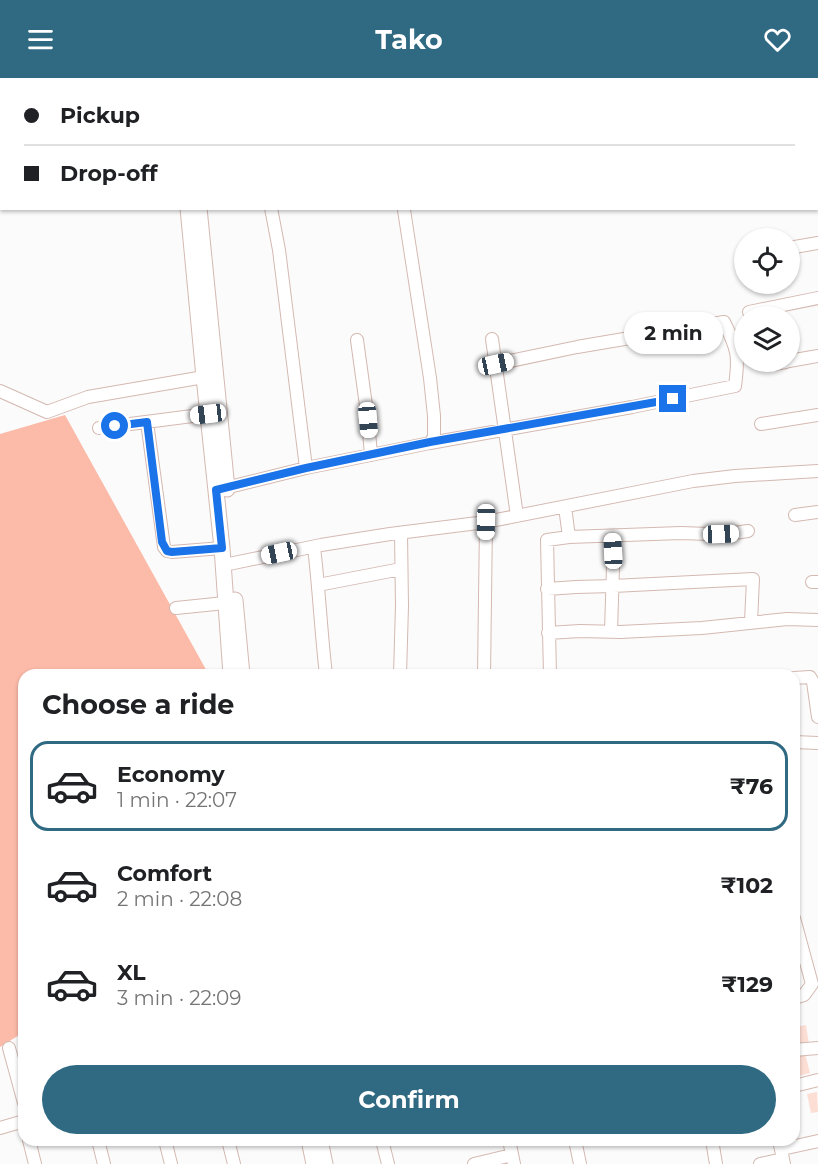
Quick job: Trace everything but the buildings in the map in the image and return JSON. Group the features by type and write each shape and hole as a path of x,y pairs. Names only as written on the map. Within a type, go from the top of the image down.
{"street":[{"path":"188,210 208,414 221,489 222,548 228,564 225,603 230,669"},
{"path":"199,210 228,564 242,669"},
{"path":"271,210 279,250 306,468"},
{"path":"404,210 432,397 434,437 430,442"},
{"path":"800,246 818,243"},
{"path":"779,306 818,298"},
{"path":"221,489 306,468 430,442 632,407 735,386 738,359 735,344 724,322 576,347 496,364"},
{"path":"492,339 517,516"},
{"path":"357,340 371,455"},
{"path":"800,359 818,356"},
{"path":"0,391 47,412 88,397 204,377"},
{"path":"99,428 208,414"},
{"path":"761,424 818,415"},
{"path":"147,422 164,547 167,551 172,552 222,548"},
{"path":"228,564 314,547 486,522 693,481 818,471"},
{"path":"565,507 569,537"},
{"path":"795,515 818,512"},
{"path":"484,669 486,522"},
{"path":"550,669 547,540 569,537 748,531"},
{"path":"400,669 401,533"},
{"path":"611,632 612,536"},
{"path":"314,547 325,669"},
{"path":"318,585 401,569"},
{"path":"547,589 753,579 751,622"},
{"path":"176,608 225,603"},
{"path":"548,633 702,627 787,618 818,620"},
{"path":"800,678 810,677 813,682 818,717"},
{"path":"800,742 818,743"},
{"path":"800,940 812,984 804,995 800,996"},
{"path":"9,1048 18,1080"},
{"path":"800,1050 818,1048"},
{"path":"800,1084 818,1080"},
{"path":"0,1128 18,1123"},
{"path":"760,1164 818,1140"},
{"path":"30,1146 35,1164"},
{"path":"100,1146 104,1164"},
{"path":"166,1146 171,1164"},
{"path":"230,1146 234,1164"},
{"path":"310,1146 314,1164"},
{"path":"321,1146 325,1164"},
{"path":"384,1146 388,1164"},
{"path":"576,1146 580,1164"},
{"path":"713,1146 716,1164"},
{"path":"474,1164 513,1159"}],"shaded area":[{"path":"65,415 206,669 18,669 18,1036 0,1047 0,434"}],"route":[{"path":"115,426 147,422 162,542 167,551 172,552 222,548 216,490 430,442 673,399"}]}
